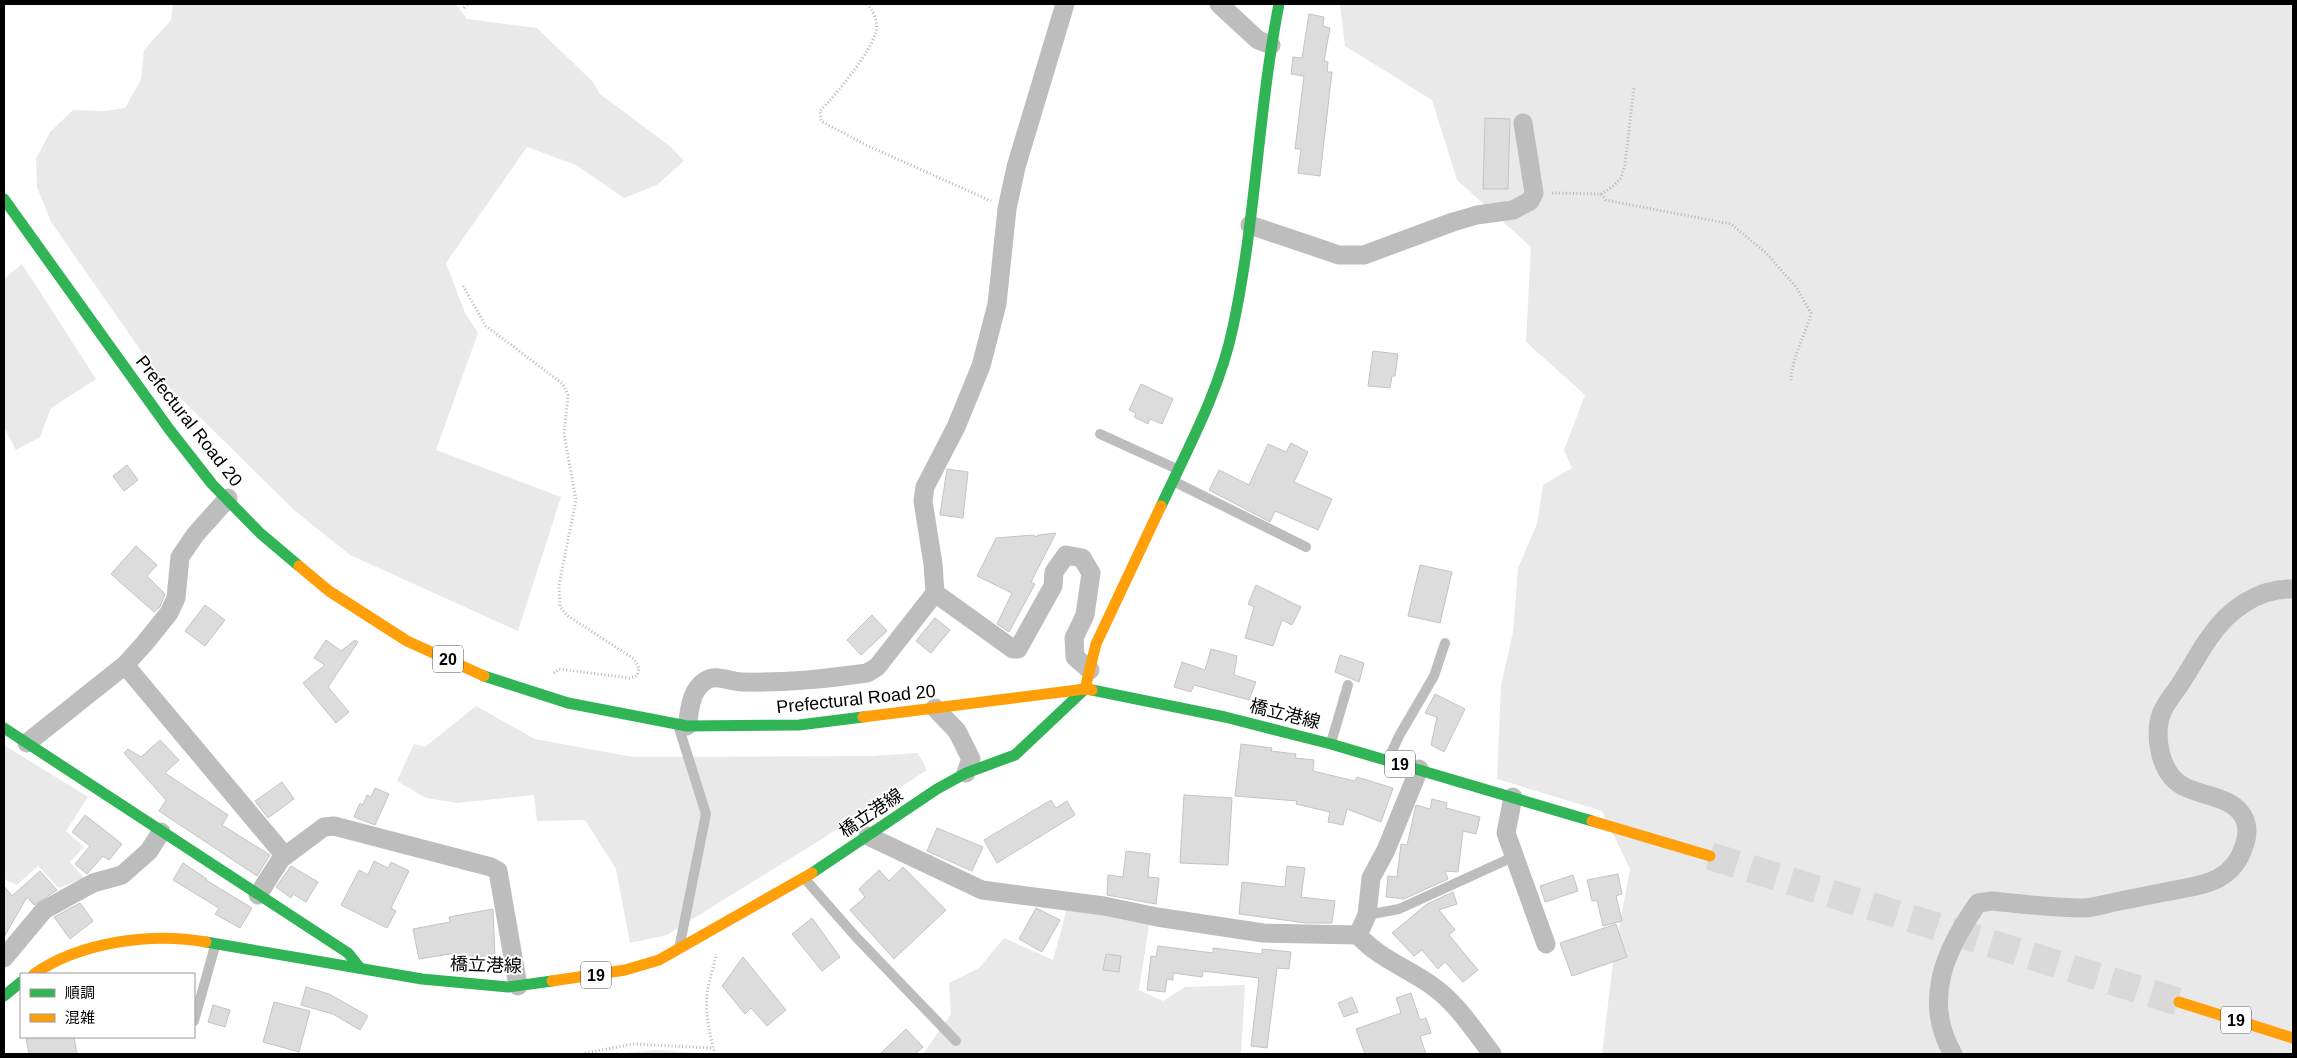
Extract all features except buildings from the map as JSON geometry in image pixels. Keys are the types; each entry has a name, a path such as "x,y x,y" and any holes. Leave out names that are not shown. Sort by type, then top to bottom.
{"main road":[{"path":"1086,689 1096,644 1208,406 1233,328 1250,226 1271,44 1279,4"},
{"name":"Prefectural Road 20","path":"4,199 169,429 212,484 228,498 260,533 329,591 368,617 407,641 495,681 607,711 682,725 799,725 1086,689"},
{"name":"橋立港線","path":"36,973 67,956 116,943 179,937 360,968 469,984 518,986 625,970 659,960 679,950 804,878 937,789 966,773 1015,755 1086,689 1217,715 1331,744 1710,856"},
{"path":"4,728 348,953 360,968"},
{"path":"4,996 20,983"},
{"name":"19","path":"2179,1002 2293,1038"}],"street":[{"path":"682,725 696,691 705,681 716,677 740,682 782,684 867,673 877,667 934,593 933,564 923,501 925,487 956,427 981,366 997,304 1007,209 1027,126 1066,4"},
{"path":"1220,4 1258,40 1271,44"},
{"path":"1250,226 1339,256 1351,257 1364,255 1477,215 1513,210 1530,201 1534,193 1523,123"},
{"path":"27,743 125,665 169,613 176,598 180,557 195,535 228,498"},
{"path":"934,593 1013,649 1018,649 1053,586 1054,572 1066,554 1082,558 1091,573 1085,616 1074,638 1075,657 1090,670"},
{"path":"1953,1054 1940,1026 1937,996 1944,969 1966,920 1978,903 1992,901 2085,908 2144,898 2201,886 2217,879 2230,869 2242,854 2247,837 2245,820 2236,808 2222,799 2182,786 2168,772 2160,755 2159,722 2162,710 2193,661 2225,617 2257,596 2283,589 2293,589"},
{"path":"125,665 285,856"},
{"path":"935,708 957,731 971,759 966,773"},
{"path":"1358,935 1367,915 1371,878 1386,850 1419,769"},
{"path":"1513,797 1506,833 1513,857 1546,944"},
{"path":"258,895 285,856 324,827 334,826 490,867 498,871 518,986"},
{"path":"4,958 44,910 93,883 122,875 149,851 161,832"},
{"path":"868,836 982,890 1104,906 1157,917 1263,933 1358,935 1367,946 1431,985 1454,1004 1492,1054"}],"lane":[{"path":"1100,434 1178,470"},
{"path":"1172,481 1306,547"},
{"path":"1388,760 1399,736 1434,676 1445,643"},
{"path":"1331,744 1348,685"},
{"path":"679,950 706,814 682,725"},
{"path":"1367,915 1399,909 1513,857"},
{"path":"804,878 863,944 956,1041"},
{"path":"195,1017 216,942"}],"path":[{"path":"867,4 876,20 877,30 868,50 820,110 821,121 905,164 1007,209"},
{"path":"1534,193 1600,194 1612,188 1621,178 1625,164 1634,86"},
{"path":"1600,194 1606,200 1731,224 1766,253 1796,287 1811,313 1804,338 1794,360 1790,380"},
{"path":"464,286 486,326 563,384 568,395 564,434 576,500 559,585 560,606 568,616 634,659 640,668 637,676 629,678 559,670 552,675 549,697"},
{"path":"715,1054 706,1006 708,984 716,958 718,928"},
{"path":"585,1053 633,1044 713,1048"}],"shaded area":[{"path":"173,4 456,4 467,19 537,28 593,82 600,94 671,147 684,161 657,185 624,198 576,165 527,147 446,263 465,313 478,333 436,450 561,497 518,631 350,555 294,510 160,378 51,222 37,187 36,159 50,132 73,110 105,111 125,108 141,79 144,50 171,20"},
{"path":"1340,4 2293,4 2293,1054 1602,1054 1614,954 1630,869 1602,811 1497,779 1501,685 1513,632 1518,568 1537,524 1543,485 1572,468 1564,450 1585,395 1526,342 1531,247 1457,180 1432,100 1345,46"},
{"path":"22,264 96,379 51,408 40,437 16,450 4,427 4,279"},
{"path":"476,706 535,739 633,757 872,756 918,753 927,770 817,842 667,935 630,943 616,869 585,820 537,821 534,795 457,803 426,798 397,781 414,744 425,747"},
{"path":"4,745 88,797 66,831 84,847 70,862 84,878 59,888 38,866 17,885 4,879"},
{"path":"1067,908 1149,925 1139,990 1163,1001 1185,987 1245,985 1241,1054 923,1054 951,1014 949,983 979,968 1004,938 1053,960"},
{"path":"659,1050 708,1054 611,1054"}],"tunnel":[{"path":"1710,856 2179,1002"}],"traffic: fast":[{"path":"1161,506 1212,396 1233,327 1247,246 1266,85 1279,4"},
{"path":"4,199 169,429 212,484 260,533 299,566"},
{"path":"484,676 568,703 687,726 799,725 863,717"},
{"path":"812,873 937,789 966,773 1015,755 1085,689"},
{"path":"1092,690 1225,717 1331,744 1592,821"},
{"path":"4,728 348,953 360,968"},
{"path":"206,942 422,979 508,987 552,981"},
{"path":"4,996 20,983"}],"traffic: slow":[{"path":"1085,689 1096,644 1161,506"},
{"path":"299,566 329,591 407,641 484,676"},
{"path":"863,717 1085,689 1092,690"},
{"path":"1592,821 1710,856"},
{"path":"552,981 625,970 659,960 812,873"},
{"path":"36,973 73,954 117,942 163,938 206,942"},
{"path":"2179,1002 2293,1038"}]}
